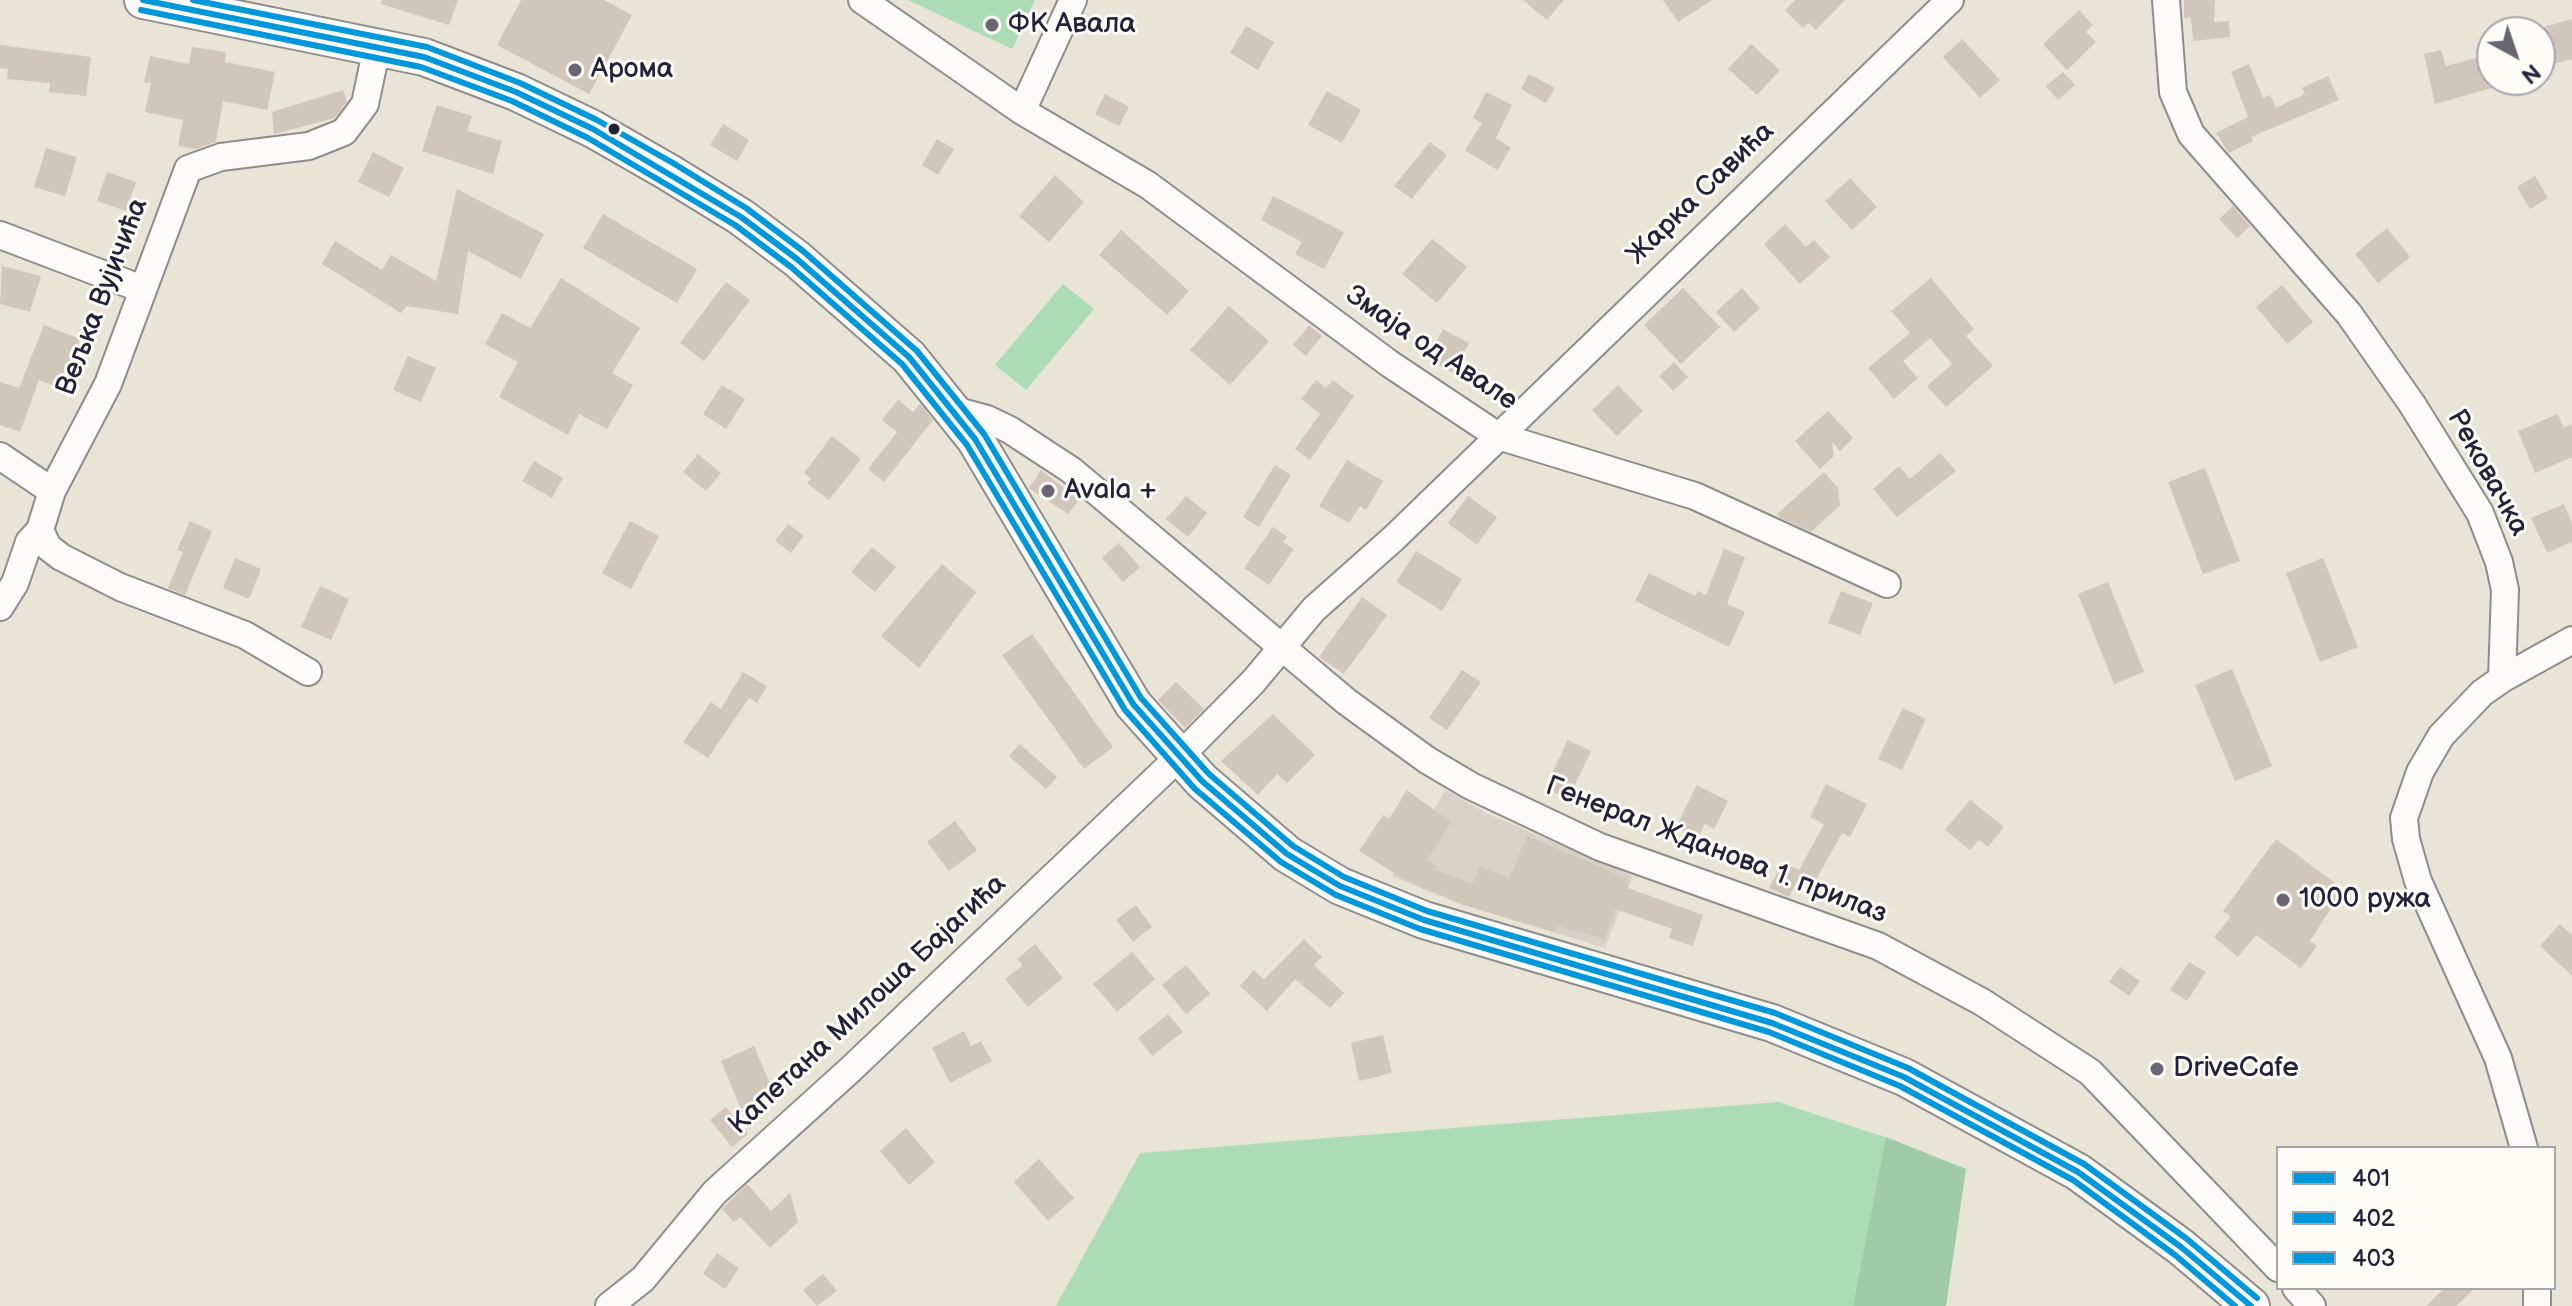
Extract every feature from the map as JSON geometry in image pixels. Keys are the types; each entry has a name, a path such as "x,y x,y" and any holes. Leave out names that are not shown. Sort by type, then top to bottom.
{"main road":[{"path":"143,0 424,57 504,87 629,148 719,203 797,259 909,357 954,410 991,463 1133,704 1179,757 1287,854 1340,886 1453,929 1772,1023 1864,1059 1948,1098 2078,1172 2181,1247 2251,1306"}],"street":[{"name":"Змаја од Авале","path":"862,0 1022,111 1148,185 1378,355 1498,436 1695,496 1887,584"},
{"path":"1022,111 1073,0"},
{"name":"Жарка Савића","path":"1282,648 1314,609 1950,0"},
{"name":"Рековачка","path":"2166,0 2173,92 2191,134 2349,314 2412,404 2480,513 2499,562 2505,590 2502,679"},
{"name":"Вељка Вујичића","path":"0,607 15,583 29,542 40,530 52,491 108,384 188,169 221,157 309,146 344,132 365,104 377,47"},
{"path":"0,235 142,289"},
{"name":"Генерал Жданова 1. прилаз","path":"954,410 987,419 1010,430 1071,470 1347,702 1427,760 1513,807 1600,847 1878,946 1946,979 2090,1072 2276,1266"},
{"path":"0,456 52,491"},
{"path":"40,530 48,547 61,557 120,587 245,635 308,672"},
{"path":"2523,1146 2498,1058 2418,881 2406,839 2404,818 2420,772 2441,736 2482,693 2572,640"},
{"name":"Капетана Милоша Бајагића","path":"609,1306 643,1279 692,1218 744,1164 851,1069 1179,757 1282,648"},
{"path":"2298,1290 2312,1306"}],"shaded area":[{"path":"1446,790 1488,814 1633,876 1605,948 1457,903 1392,876"}],"green space":[{"name":"ФК Авала","path":"908,0 1035,0 1012,49"},
{"path":"1063,284 1094,309 1026,390 995,365"},
{"path":"1778,1102 1900,1142 1853,1306 1056,1306 1140,1153"},
{"path":"1886,1137 1966,1169 1946,1306 1853,1306"}],"building":[{"path":"382,0 458,0 449,25 381,4"},
{"path":"521,0 604,0 632,15 589,94 497,45"},
{"path":"1523,0 1564,0 1547,20"},
{"path":"1663,0 1712,0 1678,22"},
{"path":"1795,0 1845,0 1816,30 1809,23 1803,28 1785,10"},
{"path":"2184,0 2215,0 2214,22 2229,21 2230,37 2193,41 2191,18 2184,18"},
{"path":"2079,10 2093,25 2086,32 2096,42 2067,70 2043,44"},
{"path":"2572,19 2572,59 2556,64 2556,24"},
{"path":"1246,26 1274,42 1258,70 1230,53"},
{"path":"1962,39 2000,80 1980,98 1943,57"},
{"path":"1751,44 1780,70 1757,95 1728,69"},
{"path":"0,45 91,57 86,96 49,92 50,83 7,79 8,69 0,68"},
{"path":"192,47 226,52 225,62 275,72 267,110 223,101 216,142 196,149 178,146 183,120 145,112 151,83 144,82 150,56 189,64"},
{"path":"2441,50 2446,66 2476,58 2476,92 2435,104 2424,54"},
{"path":"2249,64 2263,98 2270,95 2276,108 2305,94 2302,88 2328,76 2339,100 2251,137 2253,141 2229,153 2216,133 2248,117 2231,72"},
{"path":"2063,72 2075,85 2058,100 2046,86"},
{"path":"1529,74 1555,88 1546,103 1521,89"},
{"path":"343,90 347,102 335,118 274,134 272,112"},
{"path":"1327,91 1361,110 1342,143 1308,125"},
{"path":"1486,92 1512,105 1496,138 1511,148 1497,170 1465,150 1482,123 1473,118"},
{"path":"1105,94 1129,107 1119,126 1095,114"},
{"path":"437,105 472,116 467,131 502,141 493,174 422,151"},
{"path":"723,124 749,140 737,161 710,145"},
{"path":"937,139 954,149 938,175 922,165"},
{"path":"1430,142 1447,155 1412,199 1394,186"},
{"path":"46,148 77,157 65,196 34,187"},
{"path":"373,152 404,168 389,197 358,182"},
{"path":"107,172 136,182 126,211 97,201"},
{"path":"1055,175 1084,202 1049,242 1019,216"},
{"path":"2535,176 2548,198 2530,209 2517,187"},
{"path":"1850,178 1877,207 1852,230 1825,201"},
{"path":"457,189 544,234 521,279 468,251 458,314 406,306 401,313 322,264 335,241 382,270 391,255 436,281"},
{"path":"1273,196 1344,232 1324,269 1295,254 1302,242 1261,220"},
{"path":"2233,206 2250,226 2237,238 2219,219"},
{"path":"603,214 697,269 677,303 583,248"},
{"path":"1785,224 1806,247 1814,240 1830,257 1800,284 1764,244"},
{"path":"2387,228 2410,257 2378,283 2355,254"},
{"path":"1121,230 1189,291 1167,315 1099,255"},
{"path":"1432,239 1467,267 1437,303 1402,274"},
{"path":"2,266 41,276 30,312 0,304"},
{"path":"561,278 640,328 612,373 633,385 607,429 579,414 568,435 499,397 518,362 485,344 502,313 530,328"},
{"path":"1931,278 1974,329 1966,336 1993,366 1946,407 1927,386 1952,364 1930,338 1903,361 1918,378 1894,399 1868,368 1910,333 1891,311"},
{"path":"726,282 750,300 704,361 680,343"},
{"path":"2282,285 2313,322 2287,344 2256,307"},
{"path":"1683,288 1720,327 1681,364 1644,325"},
{"path":"1742,288 1760,308 1734,332 1716,312"},
{"path":"1229,306 1269,341 1230,385 1190,350"},
{"path":"44,325 80,339 60,388 39,380 20,432 0,425 0,382 19,388"},
{"path":"1309,325 1322,336 1306,356 1293,345"},
{"path":"1443,329 1469,343 1453,373 1427,359"},
{"path":"408,356 436,368 421,402 393,390"},
{"path":"1674,362 1688,377 1673,391 1659,376"},
{"path":"1316,380 1326,388 1333,380 1354,396 1310,460 1295,449 1320,414 1324,417 1301,399"},
{"path":"722,385 745,399 726,429 703,414"},
{"path":"1618,385 1643,411 1617,436 1592,410"},
{"path":"898,400 913,412 920,404 933,420 884,482 868,469 897,432 882,420"},
{"path":"1828,411 1853,438 1840,451 1832,442 1834,456 1820,469 1795,441"},
{"path":"2558,414 2563,428 2572,424 2572,457 2535,473 2518,431"},
{"path":"832,436 861,459 829,500 807,483 811,479 804,473"},
{"path":"1940,453 1956,471 1897,517 1873,489 1899,466 1910,479"},
{"path":"698,454 721,473 706,491 683,472"},
{"path":"1347,460 1383,481 1366,510 1360,506 1349,523 1319,506"},
{"path":"534,461 563,478 552,498 522,481"},
{"path":"1275,465 1291,475 1259,527 1243,517"},
{"path":"2205,468 2240,561 2203,574 2168,482"},
{"path":"1041,470 1079,500 1068,514 1029,488"},
{"path":"1824,472 1838,488 1840,505 1811,532 1777,514"},
{"path":"1186,496 1207,513 1188,537 1166,519"},
{"path":"1468,496 1497,517 1477,545 1448,523"},
{"path":"2564,504 2572,523 2572,542 2547,553 2531,518"},
{"path":"190,521 212,531 185,595 168,588 183,552 177,550"},
{"path":"630,521 659,536 631,589 602,573"},
{"path":"788,524 804,536 791,553 775,541"},
{"path":"1273,527 1287,537 1283,542 1294,549 1269,585 1244,568"},
{"path":"1119,543 1140,567 1123,582 1102,558"},
{"path":"872,547 896,567 875,592 851,572"},
{"path":"1724,549 1745,557 1727,604 1745,612 1729,647 1635,601 1649,573 1695,596 1698,591 1706,595"},
{"path":"1416,551 1462,579 1442,611 1396,582"},
{"path":"235,558 261,569 249,599 223,588"},
{"path":"2323,558 2358,647 2320,662 2286,573"},
{"path":"942,564 976,592 919,668 881,636"},
{"path":"2108,582 2144,672 2114,684 2078,594"},
{"path":"320,586 349,599 331,640 301,627"},
{"path":"1841,591 1873,603 1860,635 1828,623"},
{"path":"1362,597 1387,615 1344,674 1319,657"},
{"path":"1032,634 1113,747 1084,769 1002,655"},
{"path":"2232,669 2272,766 2235,781 2195,685"},
{"path":"1462,670 1481,682 1447,730 1429,718"},
{"path":"743,672 767,686 757,703 749,698 708,758 683,742 711,702 721,709"},
{"path":"1176,682 1204,709 1185,728 1158,700"},
{"path":"1903,708 1926,719 1902,770 1878,759"},
{"path":"1273,714 1315,755 1287,783 1277,774 1258,795 1221,761"},
{"path":"1568,740 1591,751 1568,799 1545,788"},
{"path":"1020,744 1057,777 1046,789 1009,756"},
{"path":"1826,784 1867,804 1850,837 1842,833 1811,889 1797,881 1789,897 1769,888 1783,862 1799,870 1824,824 1810,817"},
{"path":"1697,785 1728,801 1714,829 1705,824 1698,838 1676,827"},
{"path":"1407,790 1451,822 1427,860 1437,866 1435,870 1472,883 1480,866 1509,879 1527,836 1627,878 1628,888 1703,915 1693,946 1669,938 1672,929 1615,909 1605,939 1557,926 1555,932 1463,905 1402,878 1359,851 1383,815 1389,819"},
{"path":"1970,800 2004,827 1988,847 1979,840 1970,850 1945,830"},
{"path":"955,821 977,850 949,871 927,842"},
{"name":"1000 ружа","path":"2276,839 2343,889 2310,941 2317,946 2301,968 2256,935 2238,957 2214,937 2231,917 2223,911"},
{"path":"1136,905 1152,927 1133,942 1116,920"},
{"path":"2560,924 2572,935 2572,976 2540,946"},
{"path":"1304,939 1322,957 1314,965 1344,993 1330,1008 1295,979 1267,1011 1240,986 1254,970 1264,979"},
{"path":"1035,944 1063,978 1028,1007 1005,979 1023,965 1017,959"},
{"path":"1132,952 1155,979 1117,1012 1093,984"},
{"path":"2189,962 2206,972 2187,1001 2170,990"},
{"path":"1186,965 1210,994 1186,1014 1162,985"},
{"path":"2120,967 2140,981 2129,996 2109,982"},
{"path":"1168,1014 1183,1032 1152,1056 1138,1038"},
{"path":"964,1031 971,1046 981,1041 992,1061 950,1083 932,1048"},
{"path":"1383,1035 1392,1073 1359,1081 1351,1043"},
{"path":"754,1046 775,1095 741,1109 721,1061"},
{"path":"726,1107 748,1134 732,1147 710,1120"},
{"path":"906,1128 935,1162 909,1185 880,1151"},
{"path":"1039,1159 1074,1198 1048,1221 1014,1182"},
{"path":"747,1184 771,1211 790,1193 798,1222 770,1248 740,1217 734,1222 722,1209"},
{"path":"717,1253 739,1268 725,1289 703,1274"},
{"path":"823,1274 837,1291 817,1306 803,1290"},
{"path":"2443,1290 2473,1290 2456,1306 2426,1306"}],"transit line":[{"name":"401","path":"143,0 424,57 516,92 593,129 741,217 797,259 909,357 975,439 1133,704 1202,781 1287,854 1340,886 1424,920 1772,1023 1904,1077 2078,1172 2181,1247 2251,1306"},
{"name":"403","path":"193,0 427,47 520,83 597,120 673,163 746,208 803,251 917,351 984,434 1141,698 1209,774 1293,846 1344,877 1427,911 1775,1013 1908,1068 2084,1164 2187,1239 2257,1298"},
{"name":"402","path":"141,10 421,67 512,101 588,138 735,225 791,267 902,364 967,445 1125,710 1195,789 1281,862 1336,895 1420,929 1769,1032 1900,1086 2073,1180 2175,1255 2235,1306"}],"place":[{"name":"ФК Авала","path":"992,25"},
{"name":"Арома","path":"575,70"},
{"name":"Avala +","path":"1048,491"},
{"name":"1000 ружа","path":"2283,900"},
{"name":"DriveCafe","path":"2157,1069"}]}
